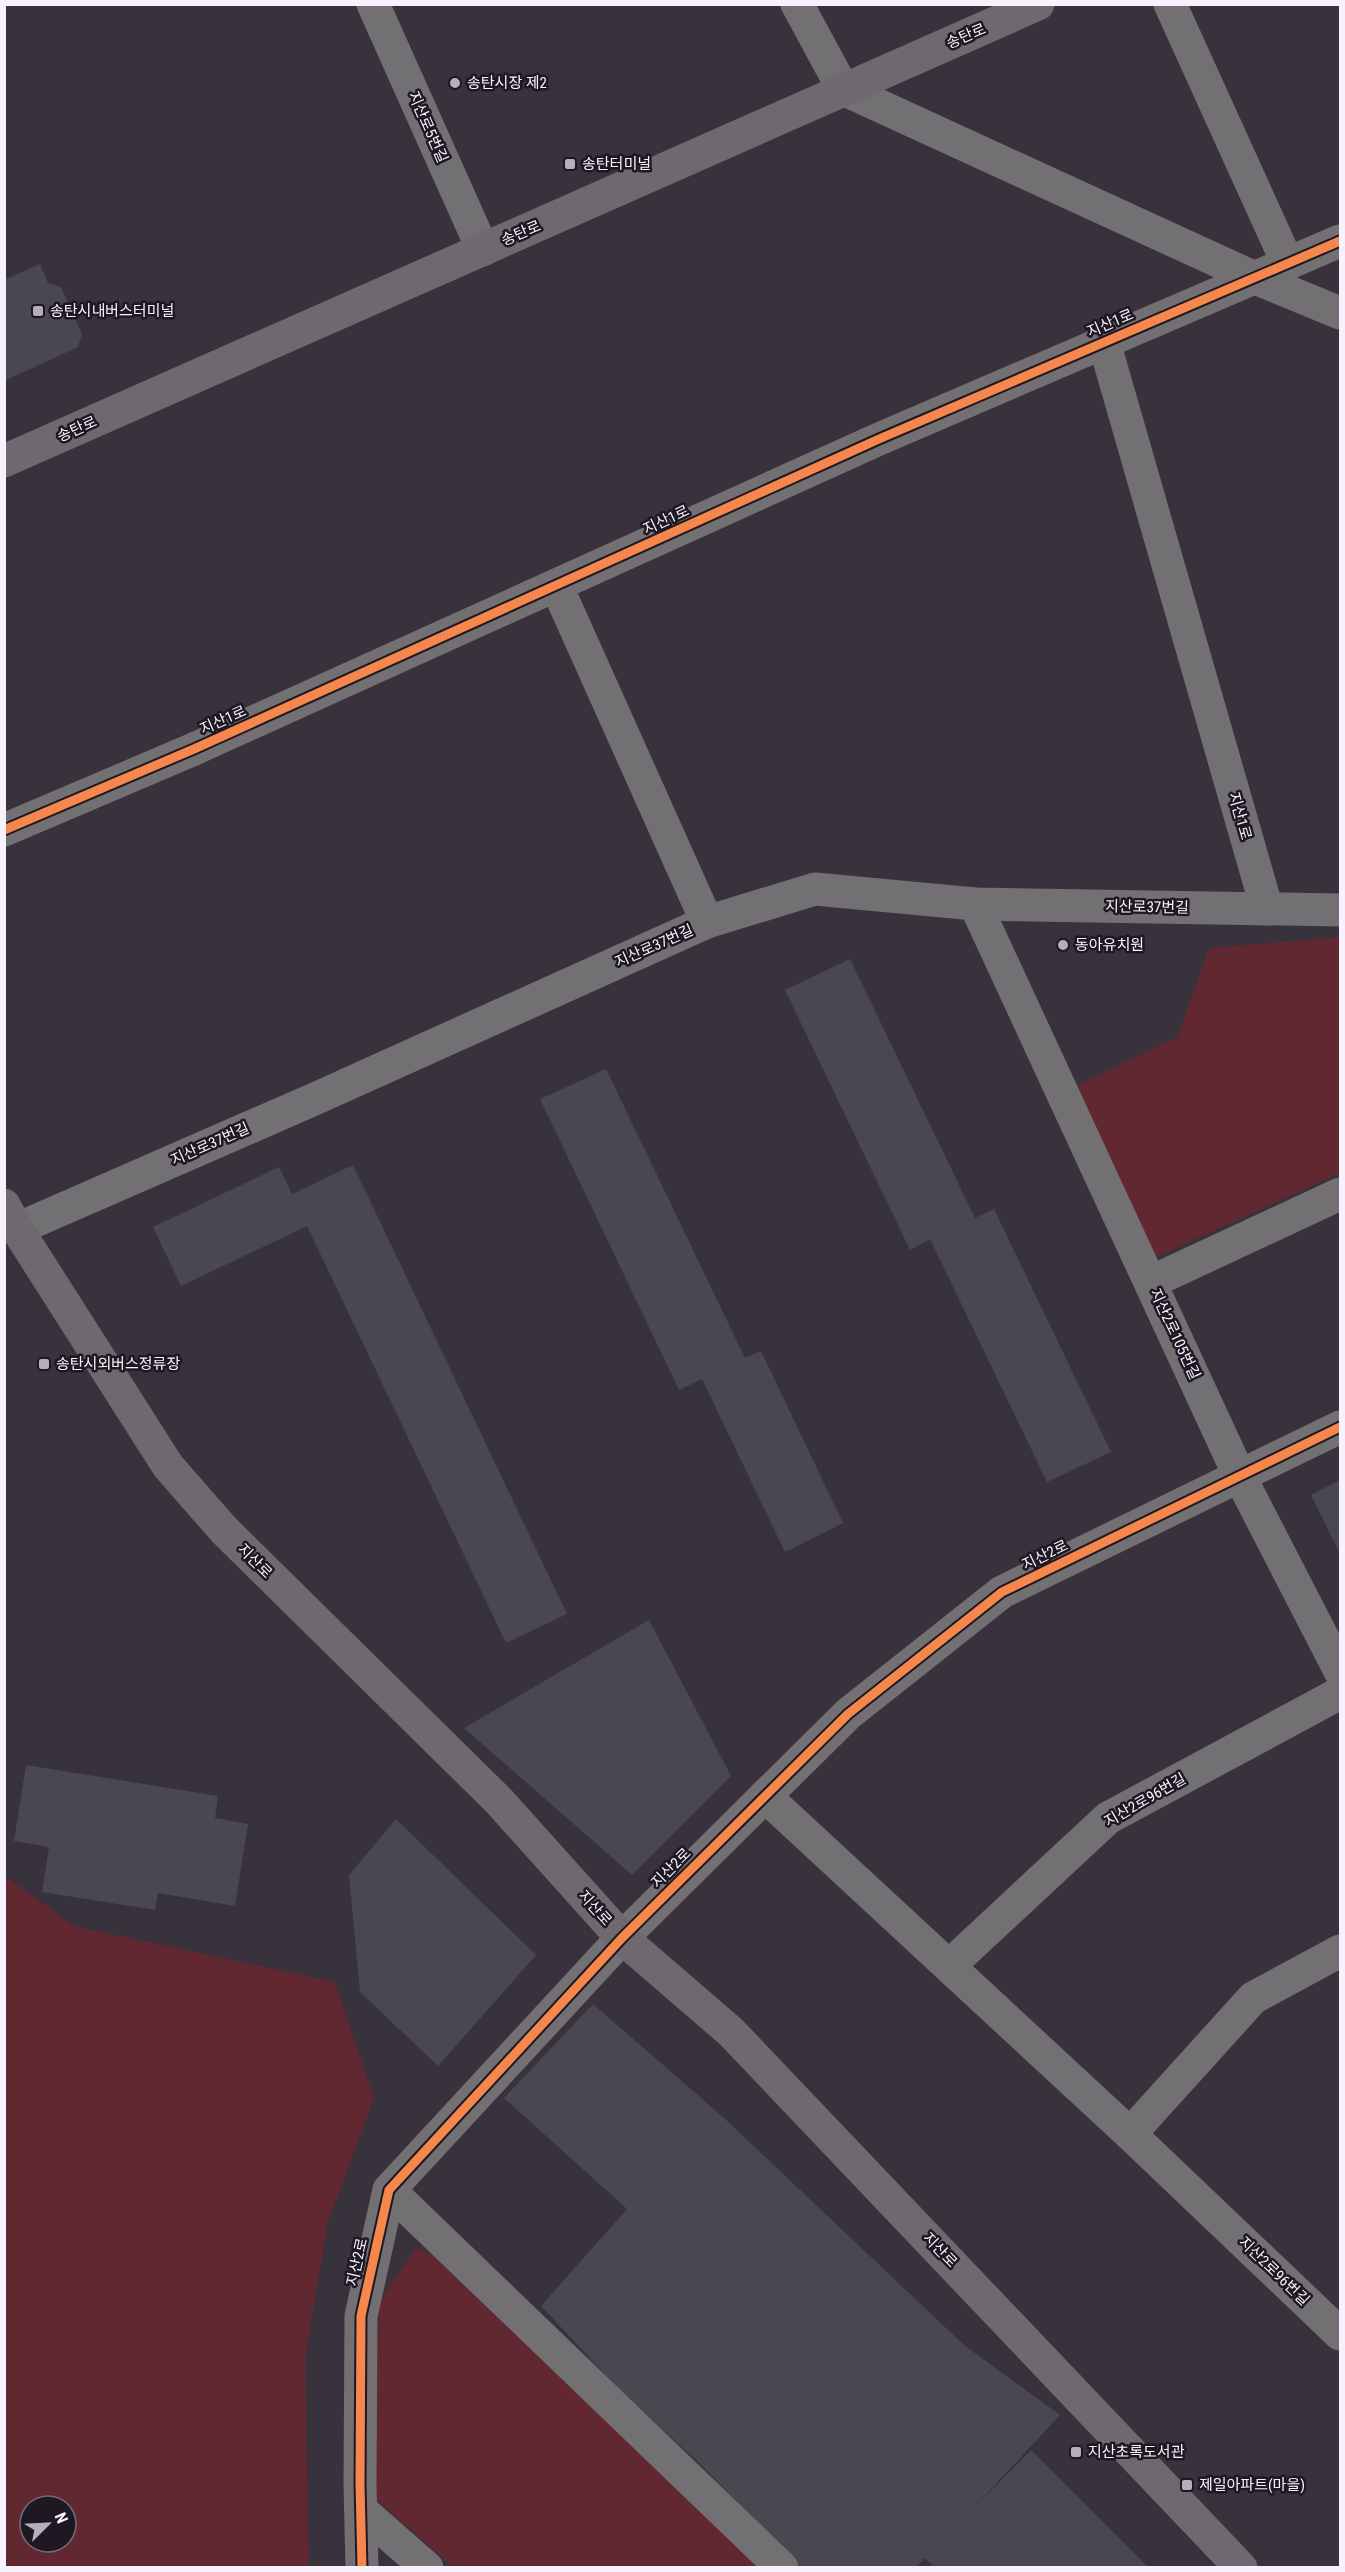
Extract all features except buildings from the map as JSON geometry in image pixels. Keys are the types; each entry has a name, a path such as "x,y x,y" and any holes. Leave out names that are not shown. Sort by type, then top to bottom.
{"main road":[{"name":"송탄로","path":"4,461 1038,4"},
{"name":"지산로","path":"10,1217 168,1466 224,1530 499,1801 622,1938 731,2032 1241,2568"}],"street":[{"name":"지산로5번길","path":"373,4 483,250"},
{"path":"797,4 843,89 1255,278 1341,313"},
{"path":"1170,4 1288,264"},
{"name":"지산1로","path":"4,830 194,749 879,440 1341,241"},
{"name":"지산1로","path":"1104,342 1267,909"},
{"path":"557,587 707,922"},
{"name":"지산로37번길","path":"10,1217 320,1097 707,922 815,889 975,904 1341,910"},
{"path":"975,904 1151,1282"},
{"name":"지산2로105번길","path":"1240,1476 1151,1282 1341,1194"},
{"name":"지산2로","path":"362,2568 361,2316 389,2190 622,1938 848,1714 1002,1592 1341,1426"},
{"path":"1240,1476 1341,1671"},
{"name":"지산2로96번길","path":"949,1966 1108,1818 1341,1693"},
{"name":"지산2로96번길","path":"765,1796 1130,2134 1341,2334"},
{"path":"1130,2134 1253,1998 1341,1951"},
{"path":"389,2190 782,2568"},
{"path":"361,2510 428,2568"}],"shaded area":[{"path":"1340,937 1340,1173 1150,1260 1068,1090 1177,1037 1209,948"},
{"path":"5,1876 74,1926 335,1982 374,2098 328,2222 305,2357 309,2567 5,2567"},
{"path":"417,2247 456,2269 761,2567 453,2567 369,2493 380,2300"}],"cycle path":[{"path":"4,830 194,749 879,439 1340,241"},
{"path":"362,2568 361,2316 389,2190 622,1938 848,1714 1002,1592 1340,1427"}],"place":[{"name":"송탄시장 제2","path":"455,83"},
{"name":"송탄터미널","path":"570,164"},
{"name":"송탄시내버스터미널","path":"38,311"},
{"name":"동아유치원","path":"1063,945"},
{"name":"송탄시외버스정류장","path":"44,1364"},
{"name":"지산초록도서관","path":"1076,2452"},
{"name":"제일아파트(마을)","path":"1187,2485"}]}
